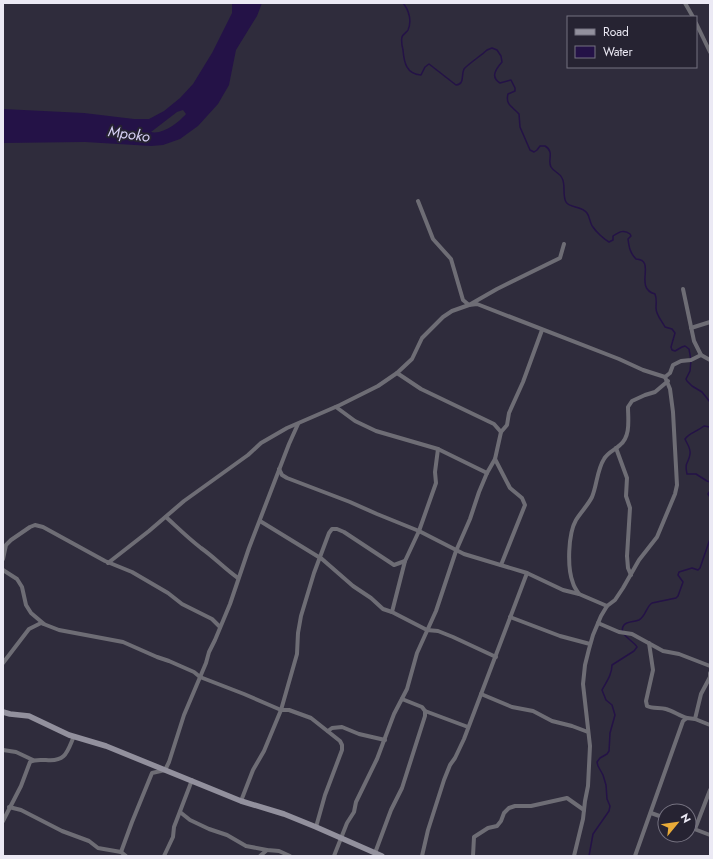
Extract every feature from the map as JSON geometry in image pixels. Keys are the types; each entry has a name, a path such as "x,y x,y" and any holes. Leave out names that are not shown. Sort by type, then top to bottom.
{"street":[{"path":"685,3 692,16"},
{"path":"697,25 710,52"},
{"path":"418,200 433,239 451,259 463,300 469,305 477,304 667,379"},
{"path":"108,562 166,517 184,501 248,455 261,443 273,435 336,407 378,386 412,359 422,338 443,317 452,311 469,305 497,289 560,258 564,244"},
{"path":"683,289 694,341 701,355 710,360"},
{"path":"691,328 710,322"},
{"path":"334,856 341,837 385,740 394,714 407,689 417,653 438,604 456,551 470,519 486,473 495,459 501,432 507,425 509,413 523,382 542,330"},
{"path":"579,594 572,582 570,570 569,555 571,538 576,521 591,499 603,460 608,453 625,440 628,425 628,407 632,402 656,392 667,379 673,364 681,361 692,360 701,355"},
{"path":"397,372 421,389 494,424 501,432"},
{"path":"574,856 583,819 590,766 583,684 590,644 607,606 614,600 639,560 657,537 677,485 673,412 667,379"},
{"path":"336,407 355,421 376,431 438,449 486,473"},
{"path":"165,770 184,715 230,604 238,578 298,423"},
{"path":"616,448 626,478 626,496 630,508 627,556 628,568 631,575"},
{"path":"392,612 405,561 419,531 436,483 435,472 438,449"},
{"path":"495,459 510,488 522,498 525,505 501,565"},
{"path":"279,469 282,475 287,478 350,502 419,531 456,551 473,558 527,573 563,590 579,594 607,606"},
{"path":"166,517 192,542 202,548 218,563 238,578"},
{"path":"260,521 320,558 383,609 427,630 438,631 496,657"},
{"path":"3,559 6,545 11,540 30,527 35,525 43,527 108,562 132,572 168,593 182,604 212,619 220,627"},
{"path":"241,801 253,770 264,751 281,710 297,654 298,633 301,616 329,532 332,529 337,529 394,565 405,561"},
{"path":"3,570 17,579 25,596 26,605 44,624"},
{"path":"422,856 428,830 444,780 468,727 527,573"},
{"path":"510,617 560,636 590,644"},
{"path":"3,663 29,629 41,623 70,632 123,642 194,672 200,677 281,710 289,710 312,718 333,737 340,741 342,745 342,750 324,795 316,827"},
{"path":"598,624 620,632 632,634 663,651 679,654 710,666"},
{"path":"649,643 652,670 646,701 647,706 651,708 667,709 676,714 710,725"},
{"path":"695,719 701,694 710,677 710,673"},
{"path":"481,694 512,707 534,711 552,720 588,732"},
{"path":"402,699 422,707 425,711 468,727"},
{"path":"375,853 402,788 425,716 425,711"},
{"path":"3,712 29,716 74,736 106,746 241,801 284,814 341,837 382,856"},
{"path":"635,856 683,721 687,718"},
{"path":"328,731 332,728 342,727 359,734 385,740"},
{"path":"3,750 16,752 32,760 59,760 64,756 74,736"},
{"path":"3,821 21,786 32,760"},
{"path":"121,852 152,773 165,770"},
{"path":"164,856 173,837 174,827 192,780"},
{"path":"697,824 710,790"},
{"path":"473,856 474,837 488,828 497,826 504,813 509,808 515,806 531,806 567,798 584,810"},
{"path":"9,807 21,810 62,831 89,841 98,848 121,852 126,856"},
{"path":"180,812 190,820 209,829 227,835 246,846 279,851 290,856"},
{"path":"651,813 657,815"},
{"path":"697,830 710,835"},
{"path":"260,856 267,850"}],"water":[{"name":"Mpoko","path":"232,3 262,3 257,16 236,50 229,85 218,104 198,126 180,139 163,145 151,146 85,142 3,143 3,109 84,113 134,119 149,119 164,111 180,98 193,84 212,53 232,13","holes":["183,110 186,114 166,130 161,132 151,132 177,112"]}],"waterway":[{"path":"403,3 407,9 410,23 408,30 402,37 402,44 405,63 412,72 421,75 425,67 429,64 456,85 461,83 463,71 466,67 487,50 492,48 497,50 501,56 502,62 496,70 495,78 500,83 511,80 515,88 515,91 508,94 507,98 510,106 519,114 520,127 530,150 534,152 540,146 545,146 548,148 550,151 551,167 561,176 563,181 566,202 585,211 592,226 603,237 609,242 613,240 613,236 619,232 624,231 630,234 631,236 628,239 630,250 636,259 645,264 646,286 649,291 655,294 656,311 658,316 665,327 672,329 675,333 671,347 672,350 675,351 685,346 689,349 691,360 690,371 686,379 692,386 702,392 710,402"},
{"path":"710,427 704,426 685,439 690,452 686,465 687,474 696,474 710,482"},
{"path":"710,491 708,494 710,497"},
{"path":"589,856 593,834 609,811 610,806 607,799 606,785 597,762 609,751 610,733 615,715 612,705 606,700 602,690 610,674 612,665 634,651 637,647 624,634 622,628 627,623 639,620 652,603 676,598 678,596 683,582 678,575 679,572 692,568 698,570 700,568 710,539"}]}
